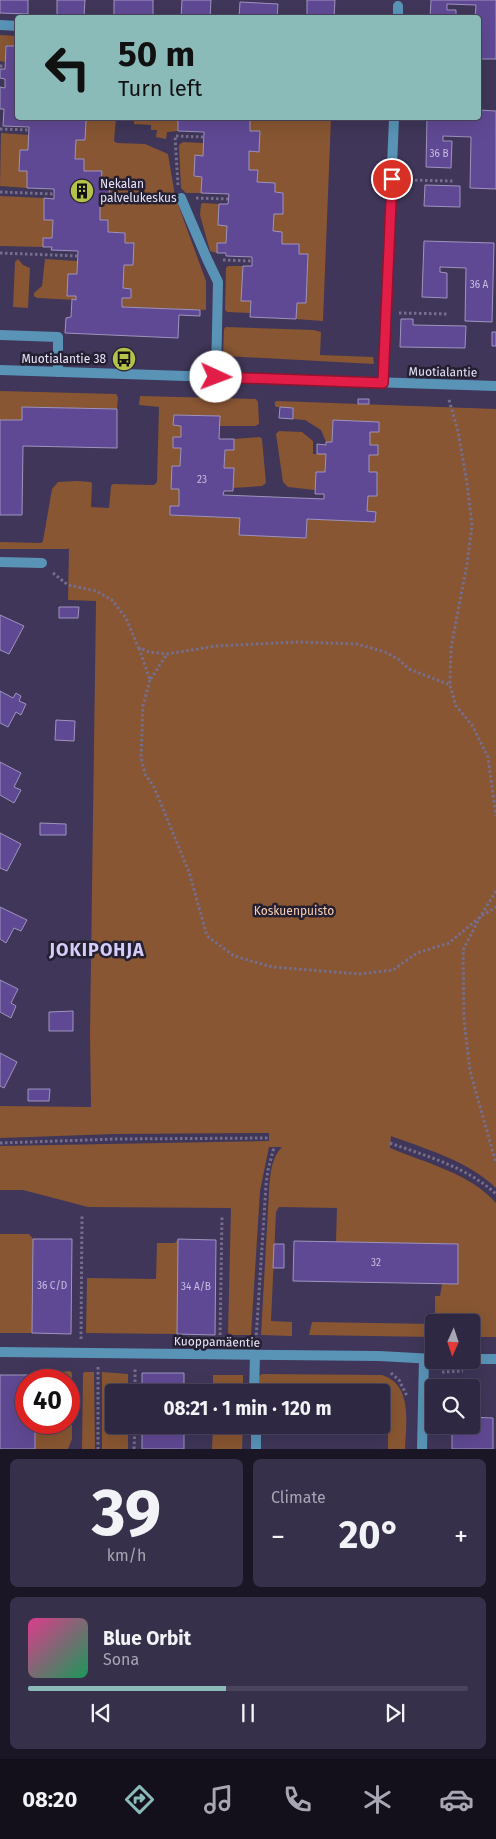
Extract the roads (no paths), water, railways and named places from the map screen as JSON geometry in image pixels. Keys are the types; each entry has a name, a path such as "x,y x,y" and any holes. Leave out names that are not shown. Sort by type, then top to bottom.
{"street":[{"path":"398,6 398,15"},
{"path":"0,25 15,26"},
{"path":"383,383 394,120"},
{"path":"181,198 218,282 216,377"},
{"path":"0,335 58,337 58,372"},
{"name":"Muotialantie","path":"0,370 496,386"},
{"path":"0,562 42,563"},
{"name":"Kuoppamäentie","path":"0,1352 379,1356 425,1359"},
{"path":"254,1384 255,1355"},
{"path":"480,1359 496,1359"},
{"path":"422,1449 428,1369"},
{"path":"256,1434 256,1449"}],"place":[{"name":"Nekalan palvelukeskus","path":"82,191"},
{"name":"Muotialantie 38","path":"124,359"}],"district":[{"name":"JOKIPOHJA","path":"97,950"}],"park label":[{"name":"Koskuenpuisto","path":"294,911"}]}
